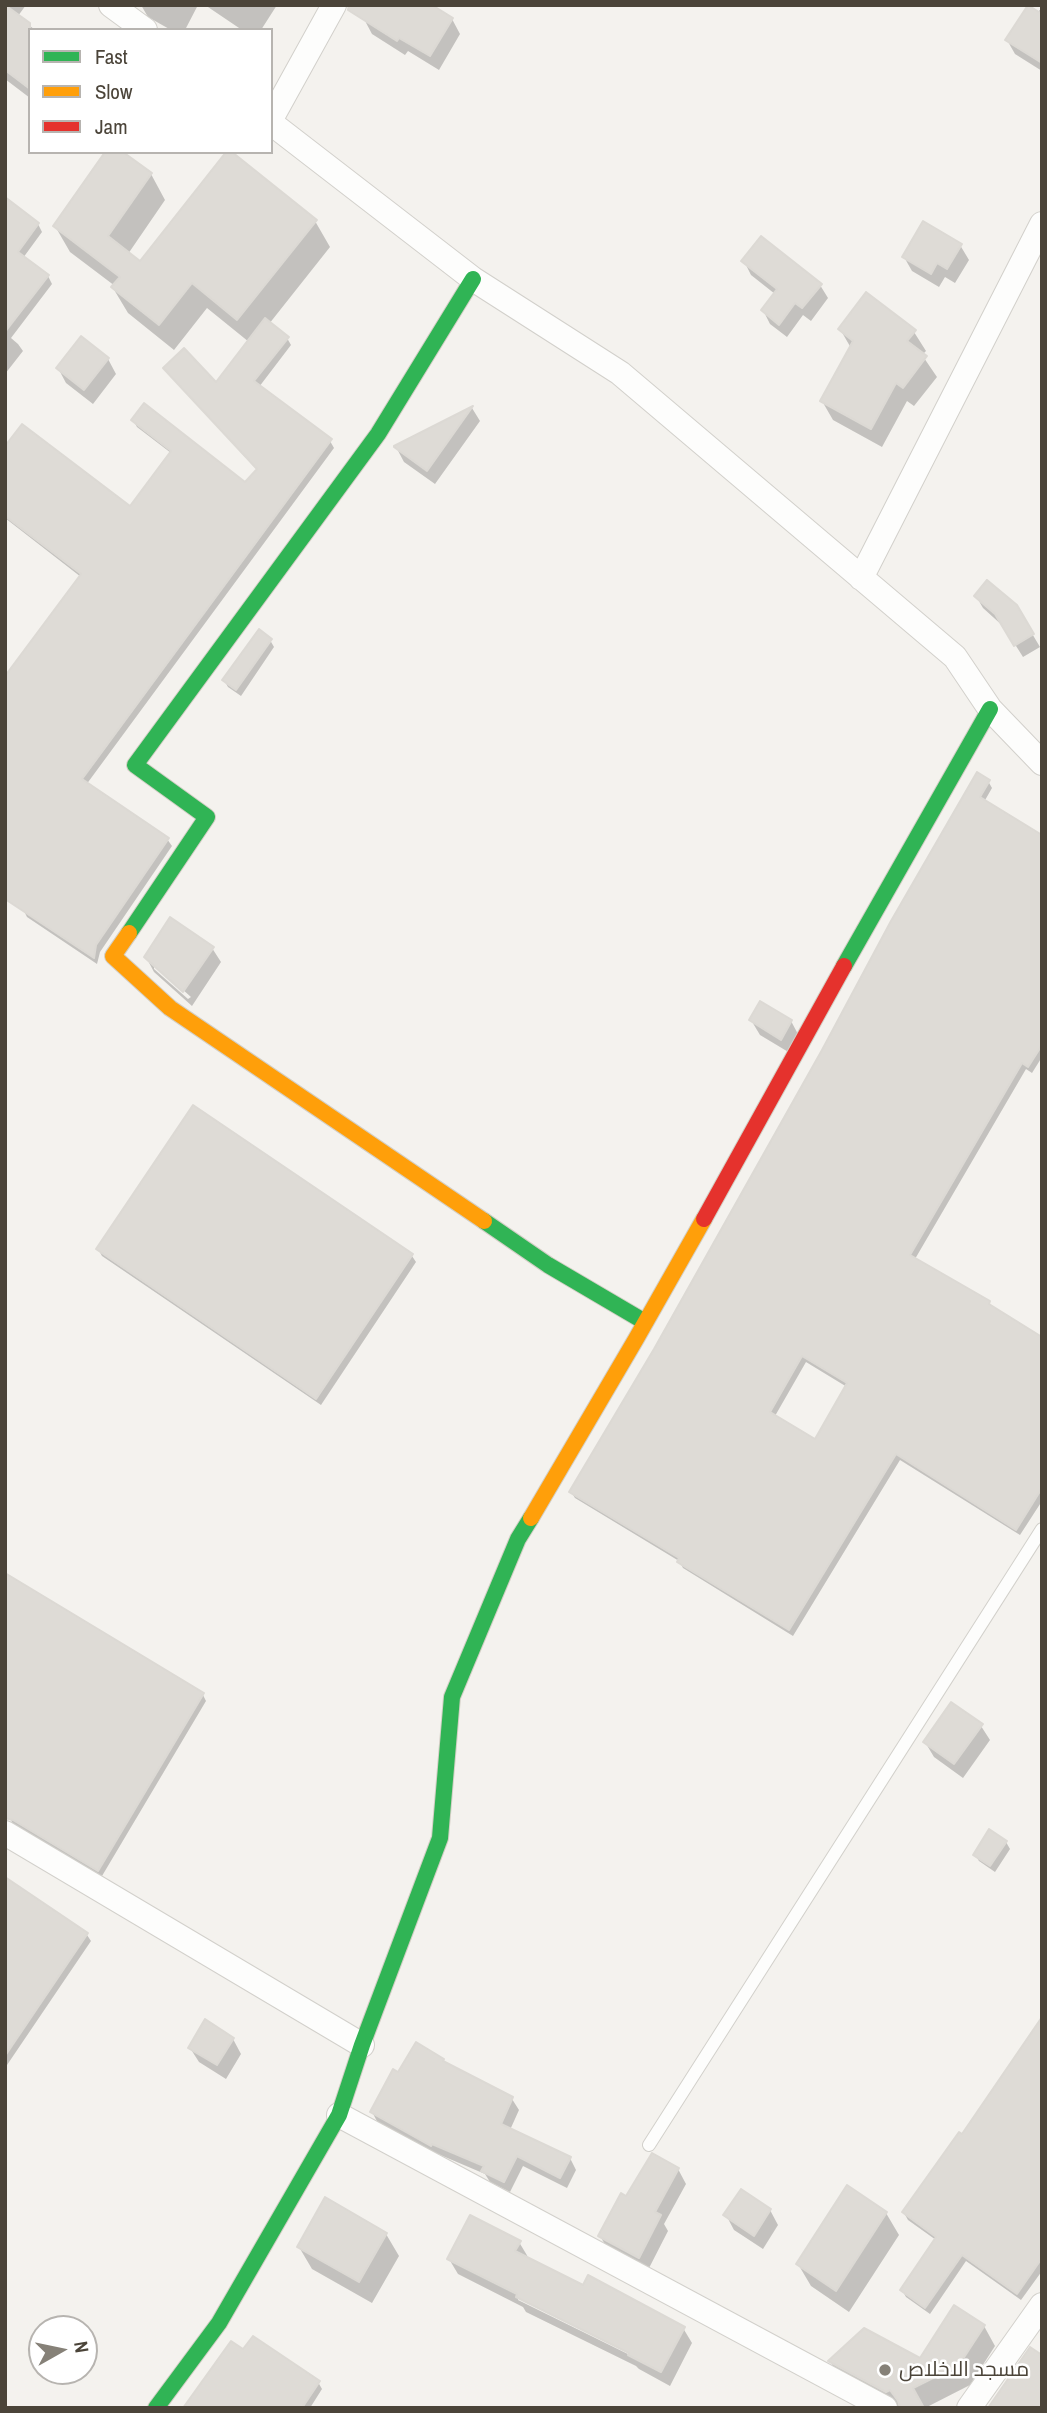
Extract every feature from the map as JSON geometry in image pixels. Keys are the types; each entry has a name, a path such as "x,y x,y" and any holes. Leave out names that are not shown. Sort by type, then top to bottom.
{"street":[{"path":"111,5 142,28"},
{"path":"273,117 334,5"},
{"path":"273,123 473,279 620,373 955,657 990,709 1042,763"},
{"path":"861,578 1042,224"},
{"path":"473,279 378,434 135,765 207,817 113,956 182,1016 548,1265 645,1322"},
{"path":"156,2408 219,2323 338,2115 440,1838 452,1697 518,1539 645,1322 804,1040 873,911 990,709"},
{"path":"5,1833 362,2045"},
{"path":"338,2115 885,2408"},
{"path":"969,2408 1042,2305"}],"lane":[{"path":"649,2145 1042,1529"}],"building":[{"path":"5,5 30,23 28,87 5,70"},
{"path":"349,5 432,5 453,18 430,56 399,38 397,41 348,10"},
{"path":"1028,5 1042,14 1042,63 1005,40"},
{"path":"104,154 126,154 152,173 108,236 140,261 224,154 234,154 317,220 237,320 192,283 159,325 111,287 120,277 53,226"},
{"path":"5,197 39,223 18,252 49,275 5,332"},
{"path":"923,221 962,244 947,269 937,263 931,274 902,257"},
{"path":"761,236 822,284 802,308 795,303 779,325 761,310 777,289 741,261"},
{"path":"866,292 916,330 907,341 927,356 903,388 896,383 871,429 820,401 853,341 838,329"},
{"path":"265,318 289,337 254,381 332,439 82,779 169,838 96,945 94,958 5,899 5,676 81,574 5,516 5,446 22,424 130,506 171,451 131,420 144,403 245,482 257,469 163,368 184,348 216,382"},
{"path":"81,336 109,358 84,390 56,368"},
{"path":"473,406 427,471 394,447 394,446"},
{"path":"987,580 1017,605 1034,634 1014,646 995,614 974,596"},
{"path":"259,629 272,639 236,690 222,680"},
{"path":"977,772 990,780 980,797 1042,835 1042,1045 1028,1067 1022,1063 910,1255 990,1301 989,1304 1042,1337 1042,1488 1016,1530 896,1454 789,1630 677,1562 679,1558 569,1492 654,1349 822,1050 891,921","holes":["802,1356 847,1383 815,1439 770,1412"]},
{"path":"170,917 214,947 183,992 144,957"},
{"path":"760,1001 792,1020 781,1040 749,1020"},
{"path":"193,1105 413,1254 316,1399 96,1249"},
{"path":"5,1573 204,1693 98,1871 13,1820 5,1818"},
{"path":"951,1702 983,1724 954,1764 923,1742"},
{"path":"989,1829 1007,1841 990,1866 973,1855"},
{"path":"5,1877 88,1933 5,2056"},
{"path":"1042,2017 1042,2258 1017,2294 962,2255 925,2308 900,2290 936,2237 902,2212 959,2132 962,2134"},
{"path":"205,2019 234,2038 217,2065 188,2048"},
{"path":"416,2042 444,2059 443,2061 513,2097 501,2124 571,2157 560,2178 517,2156 504,2182 481,2171 484,2166 432,2144 431,2146 370,2112 393,2069 398,2072"},
{"path":"652,2153 679,2168 655,2212 661,2215 639,2258 598,2236 621,2193 626,2196"},
{"path":"847,2185 887,2212 836,2291 796,2264"},
{"path":"741,2189 771,2209 754,2236 723,2215"},
{"path":"325,2197 387,2233 359,2282 297,2247"},
{"path":"470,2215 521,2241 515,2251 583,2285 588,2275 685,2327 661,2372 447,2259"},
{"name":"مسجد الاخلاص","path":"954,2305 985,2325 959,2365 913,2388 924,2408 900,2408 890,2390 886,2392 828,2361 864,2328 920,2358"},
{"path":"253,2336 320,2381 302,2408 183,2408 231,2341 243,2349"},
{"path":"1030,2347 1042,2355 1042,2408 988,2408"}],"traffic: fast":[{"path":"129,933 207,817 135,765 378,434 473,279"},
{"path":"844,966 990,709"},
{"path":"484,1221 548,1265 645,1322"},
{"path":"156,2408 219,2323 339,2115 362,2045 440,1838 452,1697 518,1539 531,1518"}],"traffic: slow":[{"path":"129,933 113,956 170,1008 484,1221"},
{"path":"531,1518 704,1219"}],"traffic: jam":[{"path":"704,1219 844,966"}],"place":[{"name":"مسجد الاخلاص","path":"885,2370"}]}
